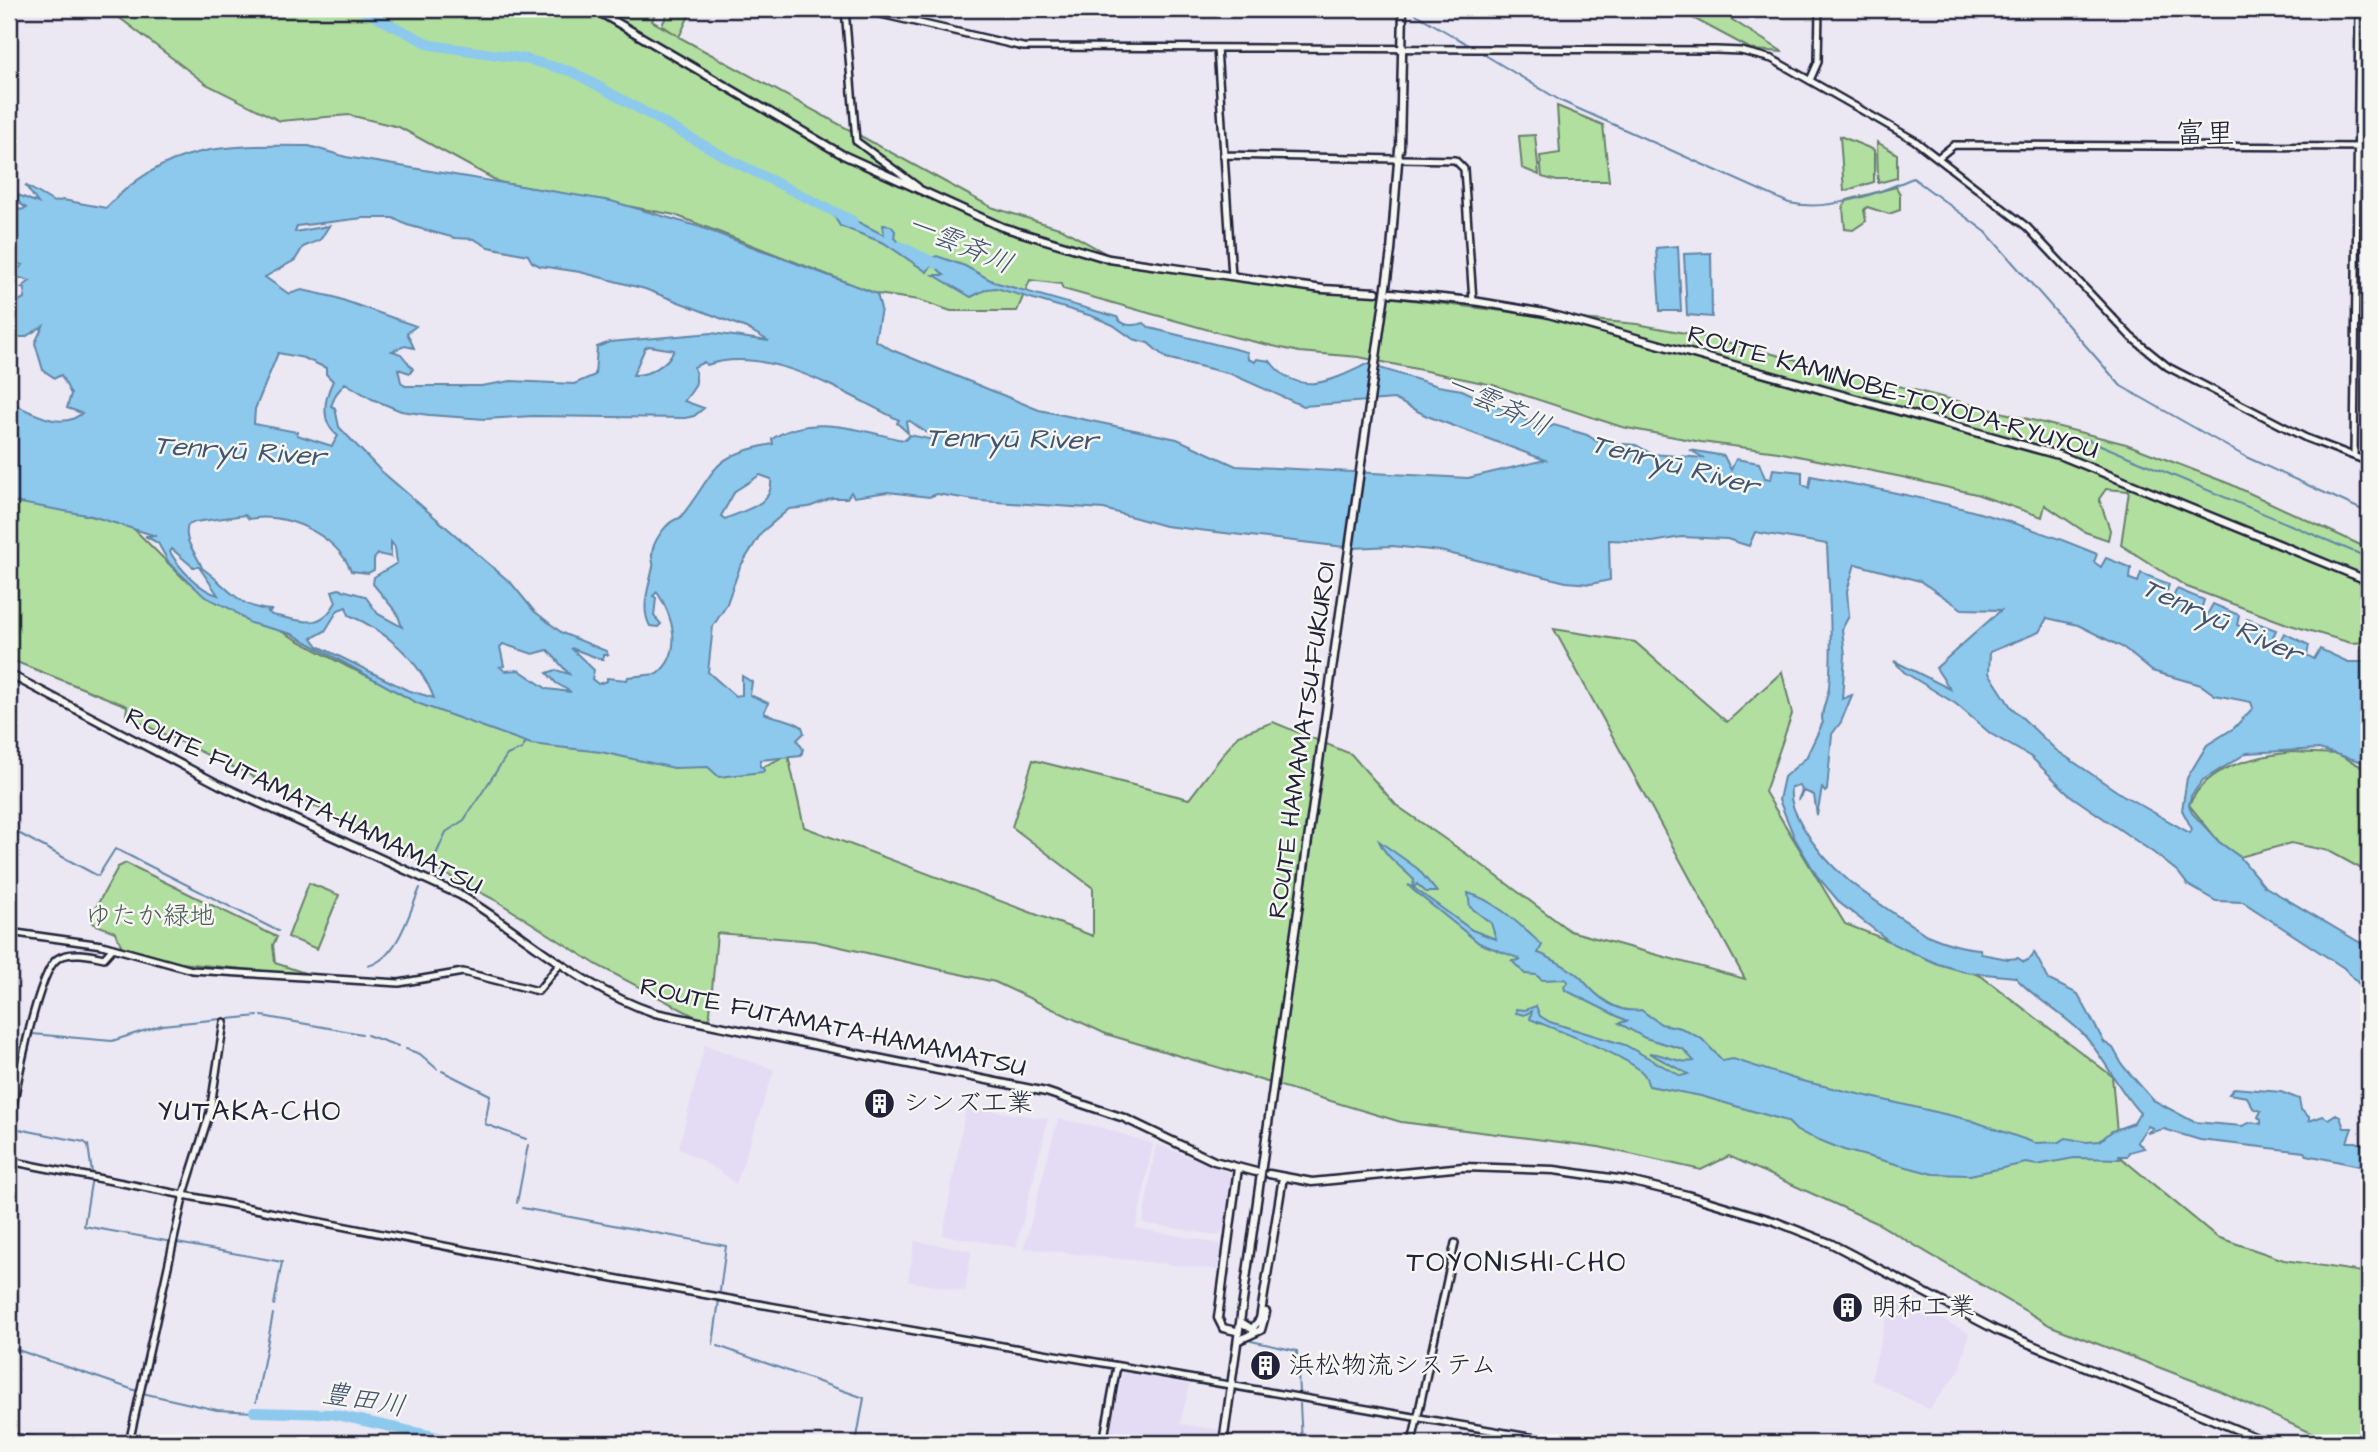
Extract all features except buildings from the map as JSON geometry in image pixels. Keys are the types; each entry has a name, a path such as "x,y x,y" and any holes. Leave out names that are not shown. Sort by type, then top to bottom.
{"main road":[{"path":"594,9 843,156 928,196 1057,246 1109,259 1323,289 1376,292"},
{"name":"ROUTE HAMAMATSU-FUKUROI","path":"1223,1443 1381,323 1399,159 1403,10"},
{"name":"ROUTE KAMINOBE-TOYODA-RYUYOU","path":"1391,293 1473,301 1545,313 2062,456 2369,581"},
{"name":"ROUTE FUTAMATA-HAMAMATSU","path":"9,674 254,801 460,895 485,910 559,965 614,998 655,1013 983,1079 1083,1103 1238,1168 1256,1172"},
{"path":"1269,1174 1312,1182 1463,1167 1554,1170 1625,1180 1687,1195 1774,1221 1830,1243 1996,1330 2269,1443"},
{"path":"1236,1331 1223,1328 1218,1318 1238,1168"},
{"path":"1238,1344 1262,1328 1283,1177"},
{"path":"1241,1319 1248,1329 1257,1326 1266,1299"},
{"name":"ROUTE HAMAMATSU-FUKUROI","path":"1238,1344 1236,1331 1241,1319"}],"street":[{"path":"845,9 856,141 928,196"},
{"path":"859,9 1023,47 1741,51 1772,58 1811,78 1939,157 2027,227 2132,337 2156,358 2190,380 2285,428 2369,462"},
{"path":"1811,78 1818,62 1818,9"},
{"path":"2354,456 2359,9"},
{"path":"1217,48 1233,276"},
{"path":"1939,157 1954,145 2369,147"},
{"path":"1223,155 1455,160 1464,169 1473,301"},
{"path":"9,932 113,948 192,970 399,984 463,972 538,991 559,965"},
{"path":"9,1129 37,1004 50,966 58,958 68,955 104,958 113,948"},
{"path":"129,1443 184,1194 210,1112 224,1022"},
{"path":"9,1161 411,1240 1231,1387 1564,1443"},
{"path":"1412,1443 1455,1243"},
{"path":"1103,1443 1117,1366"},
{"path":"9,1437 52,1443"}],"shaded area":[{"path":"705,1045 774,1070 736,1184 720,1171 679,1148"},
{"path":"966,1107 1048,1119 1016,1247 943,1235"},
{"path":"1058,1119 1099,1127 1153,1144 1136,1228 1221,1244 1219,1270 1024,1248"},
{"path":"1156,1144 1230,1173 1233,1180 1225,1231 1216,1235 1143,1223"},
{"path":"915,1241 971,1251 965,1291 908,1281"},
{"path":"1904,1300 1969,1333 1959,1371 1929,1409 1871,1380 1888,1313"},
{"path":"1123,1372 1189,1385 1180,1424 1220,1430 1218,1443 1108,1443"}],"green space":[{"path":"108,9 631,9 639,14 633,9 657,9 652,21 678,36 662,25 670,9 692,9 679,37 991,207 1062,229 1128,266 1537,315 1637,324 1706,337 2126,444 2230,484 2369,549 2369,642 2351,643 2287,624 2187,587 2121,545 2129,491 2106,489 2099,499 2110,530 2108,540 2085,532 2045,505 2042,517 1976,494 1902,477 1778,452 1701,442 1622,427 1493,385 1359,357 1299,352 1234,337 1063,289 1061,284 1030,280 1017,311 951,311 919,300 877,294 675,215 499,182 399,127 349,115 280,121 206,84"},
{"path":"1676,9 1715,9 1783,52 1753,50"},
{"path":"2359,14 2369,14 2369,78 2358,78"},
{"path":"1557,106 1603,125 1609,181 1557,181 1542,177 1540,156 1560,153"},
{"path":"1535,135 1539,175 1522,168 1519,136"},
{"path":"1840,136 1874,150 1874,182 1844,191"},
{"path":"1877,142 1897,154 1897,178 1878,183"},
{"path":"1896,187 1900,194 1900,210 1889,214 1867,207 1864,210 1866,221 1853,230 1845,229 1843,208 1847,200"},
{"path":"9,496 131,526 184,579 348,667 451,714 750,773 788,755 804,827 1093,936 1093,888 1012,827 1033,760 1189,799 1238,735 1273,722 1351,754 1396,805 1570,931 1745,979 1554,629 1635,642 1727,722 1782,672 1792,714 1765,792 1845,924 1981,976 2112,1076 2119,1156 2217,1237 2284,1260 2369,1273 2369,1443 2332,1443 2218,1390 2051,1326 1877,1223 1729,1156 1701,1170 1599,1147 1401,1122 1106,1034 995,982 814,941 717,933 709,1024 597,965 497,901 333,815 126,716 127,706 9,659"},
{"path":"2291,752 2338,754 2364,768 2369,788 2369,873 2329,851 2291,843 2240,857 2219,842 2189,805 2197,791 2219,772 2246,761"},
{"name":"ゆたか緑地","path":"126,863 277,937 273,945 275,963 314,976 171,962 122,947 115,932 94,924 90,918 118,867"},
{"path":"309,883 339,895 317,949 288,937"}],"water":[{"name":"Tenryū River","path":"251,146 309,146 346,157 611,201 700,227 877,294 881,309 875,340 892,350 1039,410 1177,439 1236,466 1468,478 1545,460 1427,416 1394,399 1303,406 1231,374 1166,358 1148,343 1133,339 1113,325 1092,316 996,288 987,289 971,297 934,275 944,275 936,267 931,266 927,272 884,243 840,226 834,216 846,216 884,235 883,225 891,226 895,231 894,238 924,261 937,256 965,266 994,282 1117,317 1125,324 1144,323 1150,328 1247,352 1248,359 1255,362 1257,359 1270,361 1292,380 1317,383 1342,376 1367,364 1438,386 1462,390 1546,429 1554,425 1587,435 1598,442 1636,445 1652,454 1704,458 1690,450 1724,456 1731,470 1736,459 1759,463 1765,478 1771,479 1773,469 1802,472 1802,484 1809,488 1811,476 1922,498 1991,516 2097,554 2094,562 2101,567 2106,558 2131,568 2130,579 2138,582 2141,573 2169,584 2166,595 2173,597 2177,589 2204,600 2201,610 2207,615 2213,604 2239,615 2237,625 2244,628 2247,619 2276,630 2272,639 2279,643 2284,633 2309,645 2307,655 2314,659 2320,649 2348,662 2369,662 2369,764 2319,749 2247,753 2203,780 2191,796 2189,805 2192,813 2219,842 2240,857 2264,886 2369,948 2369,995 2344,968 2243,902 2216,901 2188,885 2178,872 2154,853 2071,796 2031,757 1991,734 1956,704 1904,672 1894,661 1950,689 1936,668 2001,610 1962,609 1920,581 1855,564 1847,591 1849,616 1842,629 1845,655 1842,699 1852,695 1841,722 1832,734 1827,790 1825,792 1822,788 1817,815 1814,795 1804,791 1798,800 1802,790 1800,786 1791,787 1791,798 1800,822 1827,860 1857,888 1925,934 1952,944 1980,949 1981,954 2018,958 2024,962 2032,957 2034,952 2049,980 2078,994 2104,1042 2113,1048 2123,1066 2153,1100 2194,1122 2242,1126 2252,1122 2261,1124 2258,1117 2261,1111 2253,1108 2247,1097 2229,1094 2234,1088 2281,1092 2299,1099 2301,1110 2309,1117 2309,1121 2323,1116 2328,1119 2336,1114 2340,1117 2344,1128 2352,1128 2347,1142 2369,1147 2369,1168 2307,1155 2304,1152 2200,1140 2164,1129 2147,1133 2153,1128 2148,1126 2137,1142 2144,1148 2129,1152 2127,1156 2119,1156 2120,1159 2074,1158 2037,1165 2026,1163 1970,1175 1933,1174 1844,1150 1797,1131 1787,1121 1701,1096 1649,1086 1639,1069 1626,1061 1530,1019 1532,1011 1524,1015 1516,1013 1516,1009 1525,1010 1536,1006 1540,1016 1550,1022 1625,1045 1681,1076 1688,1074 1649,1053 1694,1061 1683,1049 1645,1038 1619,1023 1627,1021 1565,990 1564,986 1568,982 1565,979 1542,980 1536,975 1525,974 1512,961 1520,960 1518,958 1479,943 1408,885 1413,887 1414,880 1390,857 1379,841 1418,869 1437,892 1426,892 1417,884 1414,888 1472,930 1496,939 1491,923 1470,907 1468,893 1507,914 1542,945 1538,953 1573,971 1608,1002 1632,1011 1641,1010 1661,1024 1681,1028 1702,1039 1723,1061 1733,1059 1798,1080 1970,1120 2035,1143 2059,1142 2066,1138 2086,1142 2100,1141 2112,1131 2134,1123 2140,1113 2124,1094 2098,1052 2074,1025 2015,977 1965,972 1938,964 1893,944 1841,904 1817,876 1795,839 1779,800 1784,777 1806,758 1823,722 1831,652 1827,544 1755,532 1749,546 1727,539 1681,537 1653,542 1609,540 1610,580 1591,584 1566,582 1440,551 1392,546 1353,548 1165,526 1104,509 981,501 937,494 929,497 888,492 854,497 851,492 847,498 832,498 809,507 789,509 762,532 740,567 726,606 713,626 708,672 735,696 742,695 742,676 752,682 750,695 768,703 764,713 802,727 804,733 797,740 803,749 801,756 760,760 760,766 765,770 762,772 719,777 708,767 674,768 601,752 531,744 417,703 292,634 250,623 231,609 205,597 169,563 158,543 145,536 156,536 92,516 9,501 9,402 55,420 65,421 82,413 67,408 71,394 61,375 55,378 43,370 35,343 43,326 25,337 17,337 9,329 11,310 24,298 25,289 21,288 30,281 10,275 23,265 9,262 9,246 17,244 9,239 9,205 21,210 26,208 17,201 18,195 38,203 25,185 54,202 63,200 106,208 152,171 199,152","holes":["363,218 393,218 407,225 455,238 474,239 488,247 528,255 532,262 540,266 580,272 645,289 746,328 769,341 712,333 610,342 597,347 595,375 574,384 511,381 481,386 405,386 401,382 398,369 410,373 413,369 401,354 392,351 405,346 414,348 407,333 416,326 334,297 302,290 289,294 265,277 295,260 303,247 320,240 329,226 295,232 297,226","649,346 674,350 657,368 633,375 645,348","278,353 304,358 326,368 326,374 333,381 327,395 326,417 338,436 332,446 297,435 297,432 254,424 255,409","731,360 756,361 781,366 831,386 899,420 897,423 908,433 906,422 910,421 938,441 910,435 905,440 850,428 818,425 787,431 772,439 773,444 736,454 725,460 709,477 680,518 665,528 652,551 653,566 646,597 647,619 650,626 658,627 661,624 654,616 656,598 653,596 657,592 671,623 671,656 657,674 628,677 627,680 607,678 607,681 598,684 592,679 594,670 571,648 603,660 603,655 608,655 606,651 562,633 534,611 512,584 380,470 339,427 335,408 331,406 345,383 372,399 401,411 429,415 485,419 533,416 685,418 694,416 704,408 684,401 693,389 696,378 694,367 704,362 707,365","760,475 771,479 771,488 763,501 725,519 721,516 735,491","245,515 249,519 263,517 293,522 322,536 334,546 351,571 368,573 374,570 374,559 378,554 391,557 391,542 395,547 397,563 374,577 373,584 397,613 402,627 378,614 365,596 339,589 332,591 336,602 330,611 316,621 300,621 272,615 268,612 272,610 250,605 202,568 187,537 188,525","172,549 193,567 199,567 218,595 197,584 170,552","346,607 349,615 376,629 400,648 420,671 434,698 407,690 318,646 312,638 325,631 338,610","2047,618 2078,625 2124,648 2152,671 2201,685 2215,695 2251,702 2253,708 2234,728 2207,745 2187,778 2182,810 2192,829 2190,833 2121,794 2056,750 2011,707 1989,673 1990,652 2039,632","503,644 533,654 548,650 569,674 556,670 547,673 556,683 571,692 547,689 519,670 505,671 500,667 504,666 500,647"]},
{"path":"1678,246 1681,311 1660,311 1656,248"},
{"path":"1711,253 1712,317 1687,315 1684,254"}],"waterway":[{"name":"一雲斉川","path":"360,9 431,45 526,59 573,72 727,158 853,221"},
{"path":"1407,9 1472,47"},
{"path":"1480,52 1561,101 1789,203 1820,205 1852,200 1913,178 1986,232 2121,386 2246,457 2369,513"},
{"name":"一雲斉川","path":"900,246 937,264"},
{"path":"2084,438 2369,558"},
{"path":"430,868 446,832 464,820 507,755 522,749 526,742"},
{"path":"9,828 98,876 115,849 278,931"},
{"path":"368,966 387,954 395,944 420,888"},
{"path":"228,1019 258,1016"},
{"path":"262,1016 362,1034"},
{"path":"32,1034 112,1041 162,1025 221,1019"},
{"path":"367,1035 398,1046"},
{"path":"406,1049 420,1054 437,1069"},
{"path":"442,1071 490,1095 485,1124 526,1139"},
{"path":"17,1103 13,1128 84,1142 88,1145 92,1173"},
{"path":"517,1203 528,1145"},
{"path":"91,1183 84,1226 282,1262 274,1305"},
{"path":"522,1208 726,1246 720,1291"},
{"path":"713,1344 719,1300"},
{"path":"256,1402 273,1314"},
{"path":"1251,1341 1297,1351 1299,1393"},
{"path":"718,1346 864,1398 856,1443"},
{"path":"9,1347 137,1391"},
{"path":"142,1393 217,1410 254,1412 254,1409"},
{"path":"1300,1404 1302,1443"},
{"name":"豊田川","path":"254,1412 332,1414 465,1443"}],"place":[{"name":"シンズ工業","path":"880,1103"},
{"name":"明和工業","path":"1848,1307"},
{"name":"浜松物流システム","path":"1266,1365"}],"district":[{"name":"富里","path":"2205,134"},
{"name":"YUTAKA-CHO","path":"250,1111"},
{"name":"TOYONISHI-CHO","path":"1517,1262"}]}
